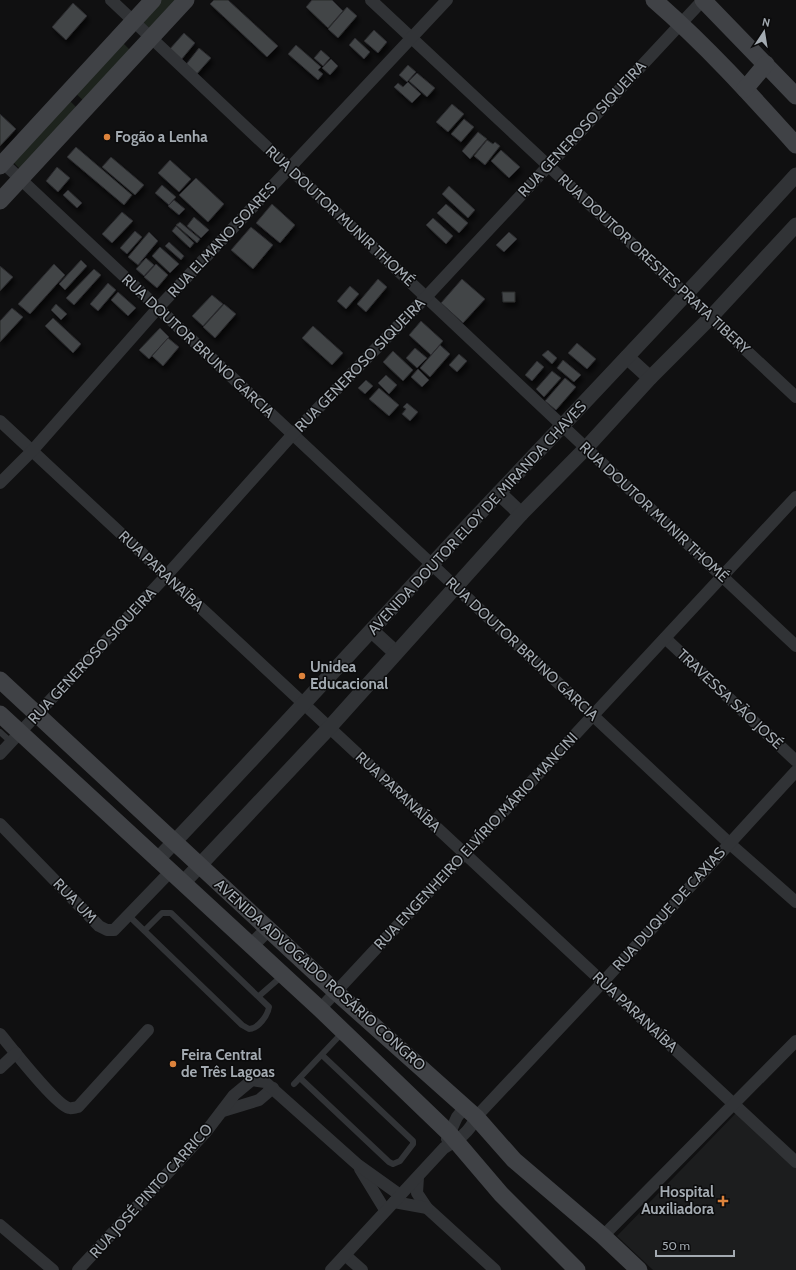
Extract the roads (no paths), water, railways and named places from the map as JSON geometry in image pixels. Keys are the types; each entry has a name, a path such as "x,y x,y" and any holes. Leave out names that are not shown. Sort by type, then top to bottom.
{"main road":[{"path":"1,163 153,0"},
{"path":"0,201 186,0"},
{"path":"654,0 681,23 745,89 796,145"},
{"path":"703,0 796,96"},
{"path":"745,89 766,64"},
{"path":"68,92 87,107"},
{"name":"AVENIDA ADVOGADO ROSÁRIO CONGRO","path":"0,680 336,992 470,1112 514,1160 603,1236 639,1270"},
{"name":"AVENIDA ADVOGADO ROSÁRIO CONGRO","path":"0,714 16,737 48,759 93,798 157,860 252,945 320,1009 577,1270"},
{"path":"93,798 110,782"}],"street":[{"name":"RUA DOUTOR MUNIR THOMÉ","path":"111,0 796,646"},
{"name":"RUA DOUTOR ORESTES PRATA TIBERY","path":"372,0 796,397"},
{"name":"RUA ELMANO SOARES","path":"0,483 32,450 158,308 447,0"},
{"name":"RUA GENEROSO SIQUEIRA","path":"0,754 166,576 293,434 426,297 703,0"},
{"name":"RUA DOUTOR BRUNO GARCIA","path":"1,163 20,179 456,586 729,843 796,902"},
{"name":"AVENIDA DOUTOR ELOY DE MIRANDA CHAVES","path":"157,860 372,631 432,564 687,295 796,176"},
{"name":"AVENIDA DOUTOR ELOY DE MIRANDA CHAVES","path":"183,883 330,728 521,514 586,448 650,378 710,317 796,225"},
{"path":"627,357 650,378"},
{"name":"RUA PARANAÍBA","path":"0,421 796,1162"},
{"path":"499,493 521,514"},
{"name":"RUA ENGENHEIRO ELVÍRIO MÁRIO MANCINI","path":"320,1009 796,497"},
{"path":"372,631 396,653"},
{"name":"TRAVESSA SÃO JOSÉ","path":"665,638 796,761"},
{"name":"RUA DUQUE DE CAXIAS","path":"470,1112 603,982 796,771"},
{"name":"RUA UM","path":"0,824 99,926 107,930 114,930 170,872"},
{"path":"252,945 268,929"},
{"path":"0,1034 48,1090 70,1108 78,1107 148,1030"},
{"path":"603,1236 796,1041"},
{"path":"0,1068 16,1053"},
{"name":"RUA JOSÉ PINTO CARRICO","path":"78,1270 204,1134 234,1095 252,1080 265,1082 273,1088"},
{"path":"223,1111 259,1100 273,1088 358,1165 393,1203 427,1208"},
{"path":"331,1270 450,1141 471,1128 470,1112 457,1117 450,1141"},
{"path":"358,1165 393,1203"},
{"path":"418,1176 417,1193 427,1208 495,1270"},
{"path":"0,1225 53,1270"},
{"path":"345,1255 362,1270"}],"lane":[{"path":"0,732 16,737"},
{"path":"128,915 202,987 249,1029 256,1027 269,1010 269,1007 259,996 171,913 162,913 145,930"},
{"path":"259,996 283,975"},
{"path":"294,1084 343,1032"},
{"path":"300,1078 389,1162 393,1164 400,1161 413,1144 413,1141 322,1054"}],"place":[{"name":"Fogão a Lenha","path":"107,137"},
{"name":"Unidea Educacional","path":"302,676"},
{"name":"Feira Central de Três Lagoas","path":"173,1064"},
{"name":"Hospital Auxiliadora","path":"723,1201"}]}
